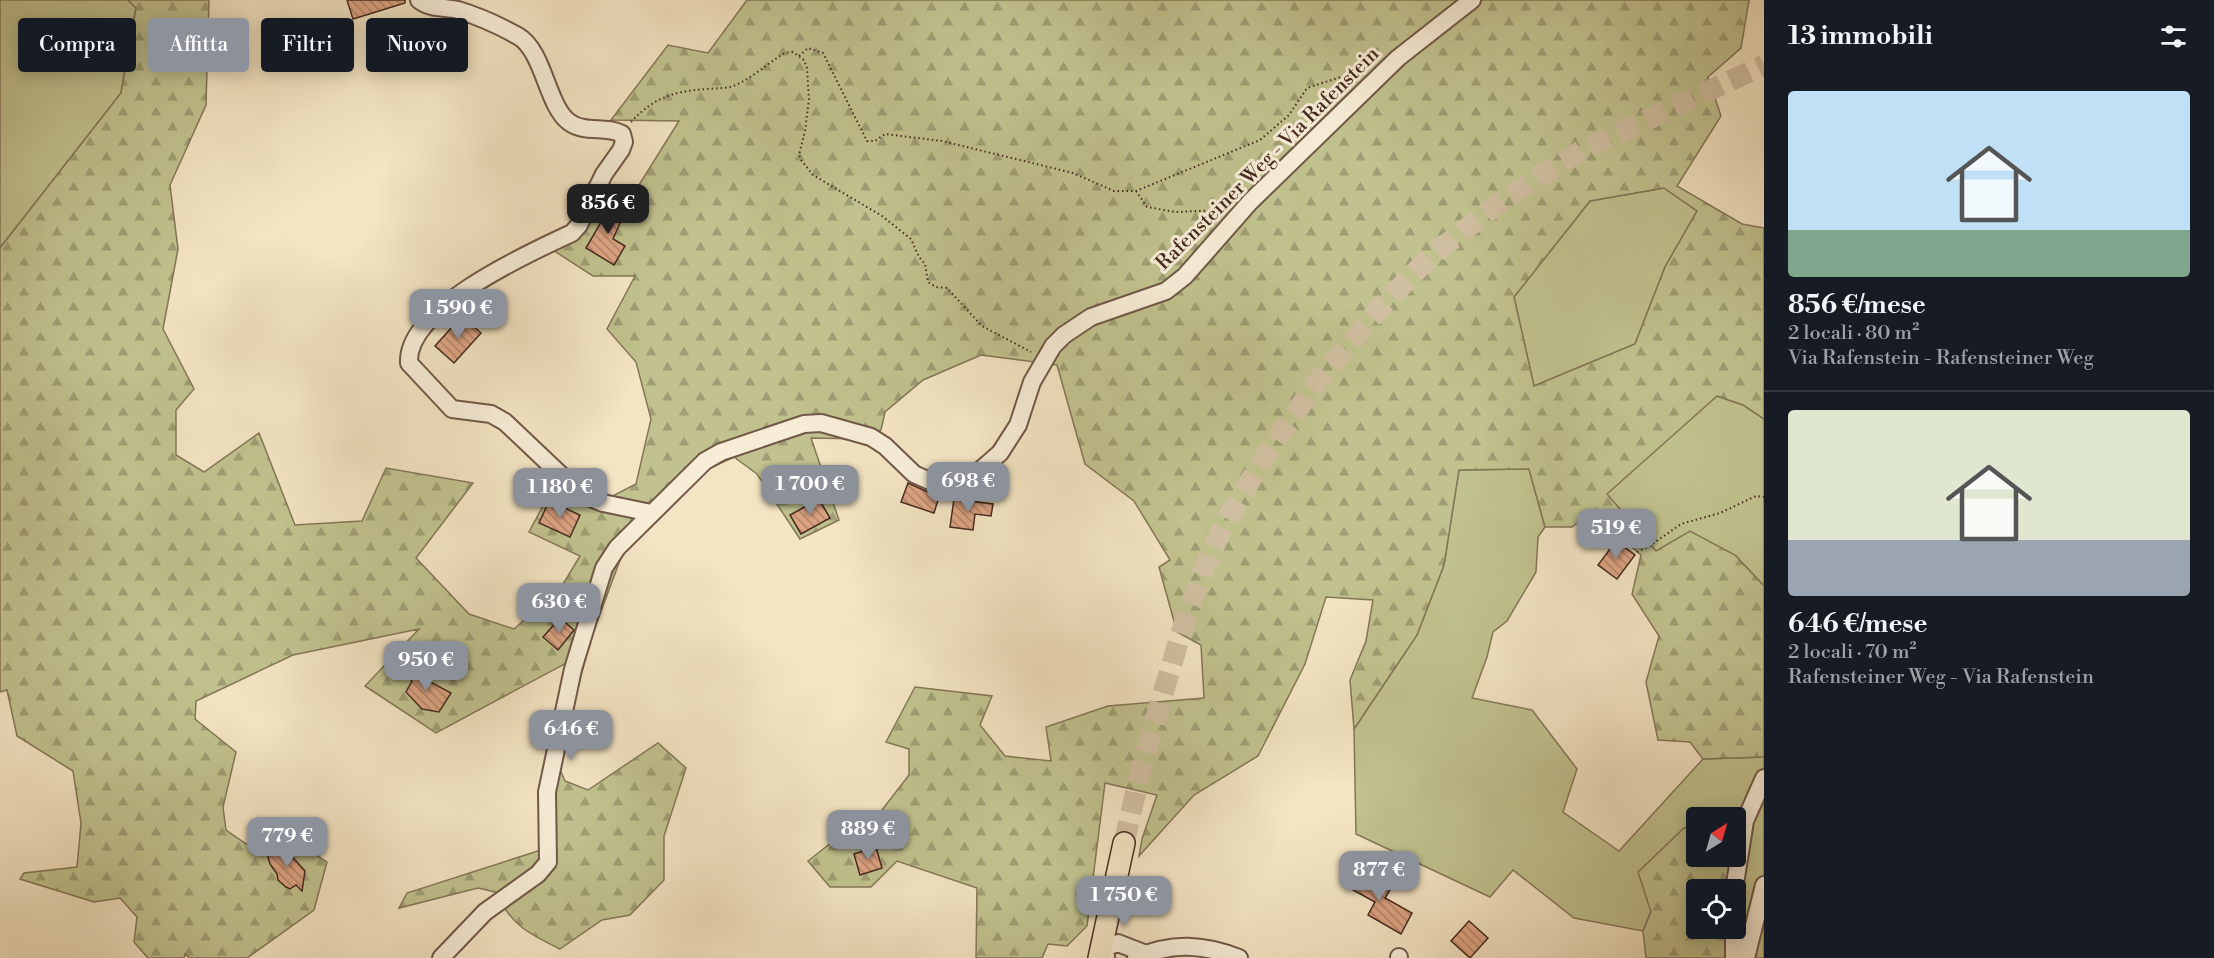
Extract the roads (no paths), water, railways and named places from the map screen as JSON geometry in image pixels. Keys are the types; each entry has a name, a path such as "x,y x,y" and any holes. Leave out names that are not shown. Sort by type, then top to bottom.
{"main road":[{"path":"1107,952 1108,919 1124,843"}],"street":[{"path":"419,0 424,5 458,10 520,37 528,46 560,112 568,122 579,128 614,130 622,134 624,142 604,174 579,225 572,233 505,265 464,291 418,332 408,363 452,409 491,414 505,422 581,494 603,503 651,513"},
{"name":"Rafensteiner Weg - Via Rafenstein","path":"441,958 486,912 538,874 548,862 547,792 579,647 608,560 651,513 705,460 721,452 804,424 821,423 871,437 885,446 914,474 934,483 953,485 968,482 1000,453 1010,439 1018,425 1032,382 1044,360 1064,334 1091,317 1166,291 1185,276 1237,217 1398,58 1472,0"},
{"path":"1736,879 1745,821 1764,778"},
{"path":"1746,958 1764,885"},
{"path":"1734,939 1734,958"},
{"path":"1107,952 1141,956 1181,945 1227,953 1239,958"}],"tunnel":[{"path":"1124,843 1143,761 1184,623 1202,573 1225,522 1266,455 1318,381 1380,308 1430,257 1500,202 1584,149 1764,65"}]}
